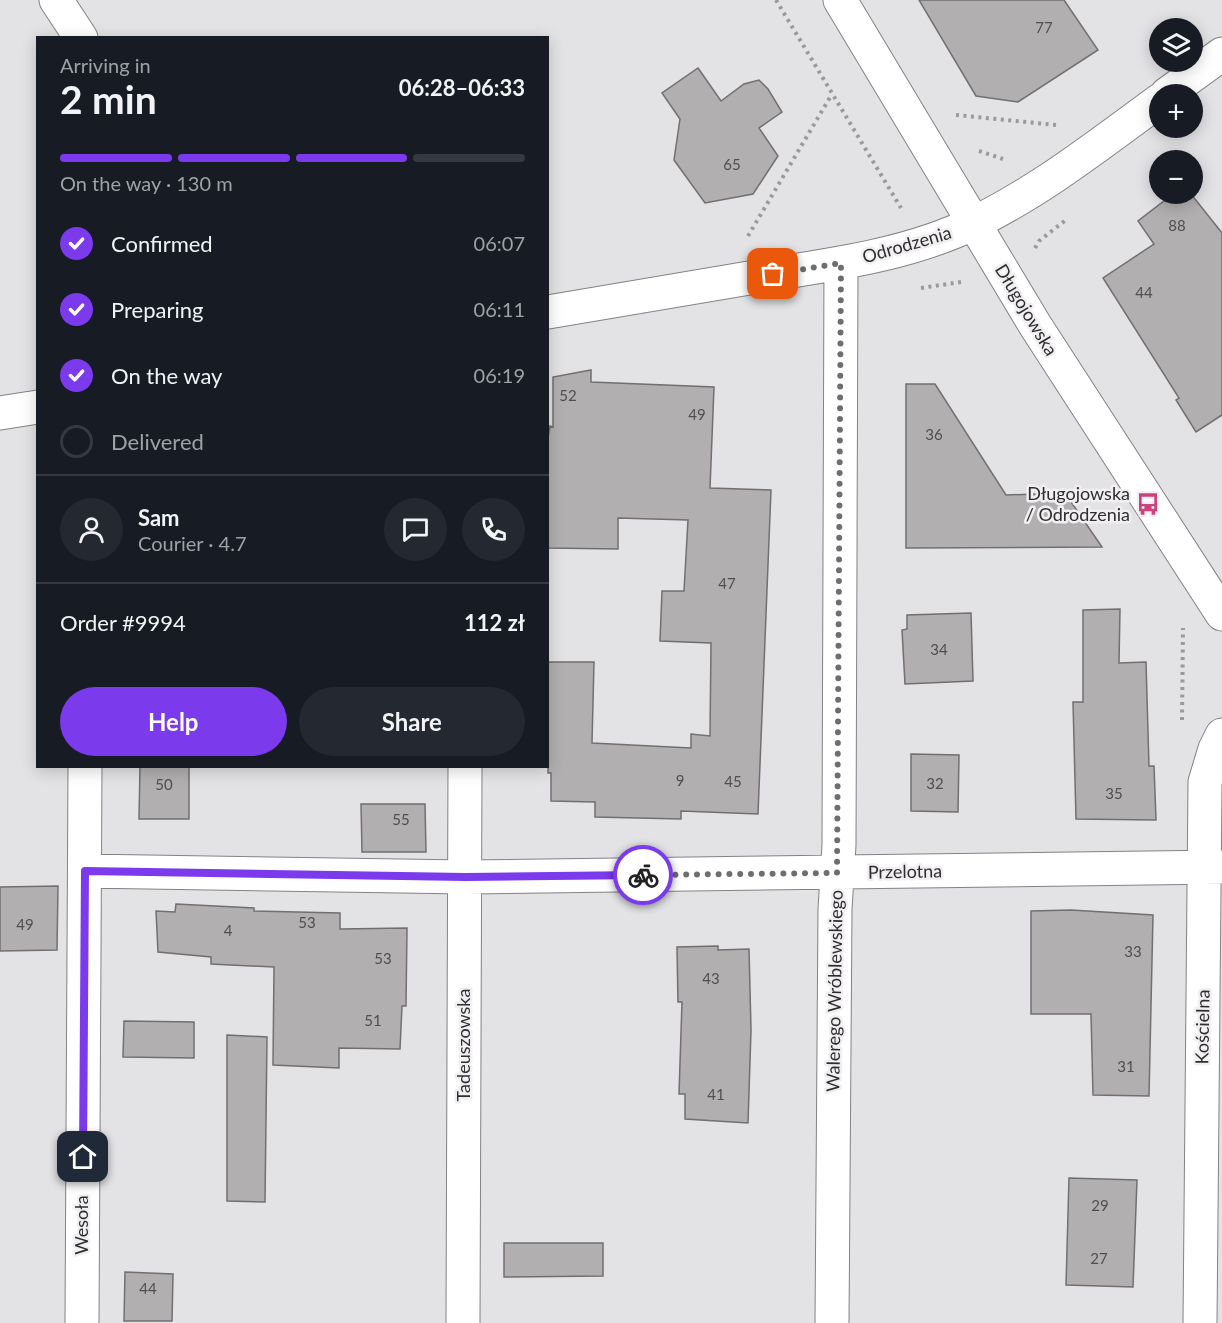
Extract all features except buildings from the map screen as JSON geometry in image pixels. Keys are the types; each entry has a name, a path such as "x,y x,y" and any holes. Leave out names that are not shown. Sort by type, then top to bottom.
{"street":[{"path":"56,0 80,36"},
{"name":"Długojowska","path":"840,0 1035,325 1222,614"},
{"path":"1181,84 1222,54"},
{"name":"Odrodzenia","path":"549,312 841,263 922,244 974,223 1078,160 1149,108"},
{"name":"Walerego Wróblewskiego","path":"832,1323 841,263"},
{"path":"0,413 36,406"},
{"name":"Kościelna","path":"1200,1323 1214,866 1205,782 1215,749 1222,735"},
{"name":"Wesoła","path":"82,1323 85,768"},
{"name":"Tadeuszowska","path":"463,1323 465,768"},
{"name":"Przelotna","path":"85,871 466,877 1214,866"}],"path":[{"path":"776,0 947,284"},
{"path":"747,237 832,94"},
{"path":"948,114 1048,126 1062,124"},
{"path":"916,289 965,281"},
{"path":"1182,622 1182,728"}],"way so far":[{"path":"643,875 837,873 841,263 773,274"}],"place":[{"name":"Długojowska / Odrodzenia","path":"1148,504"}],"route":[{"path":"83,1157 85,871 466,877 643,875"}]}
